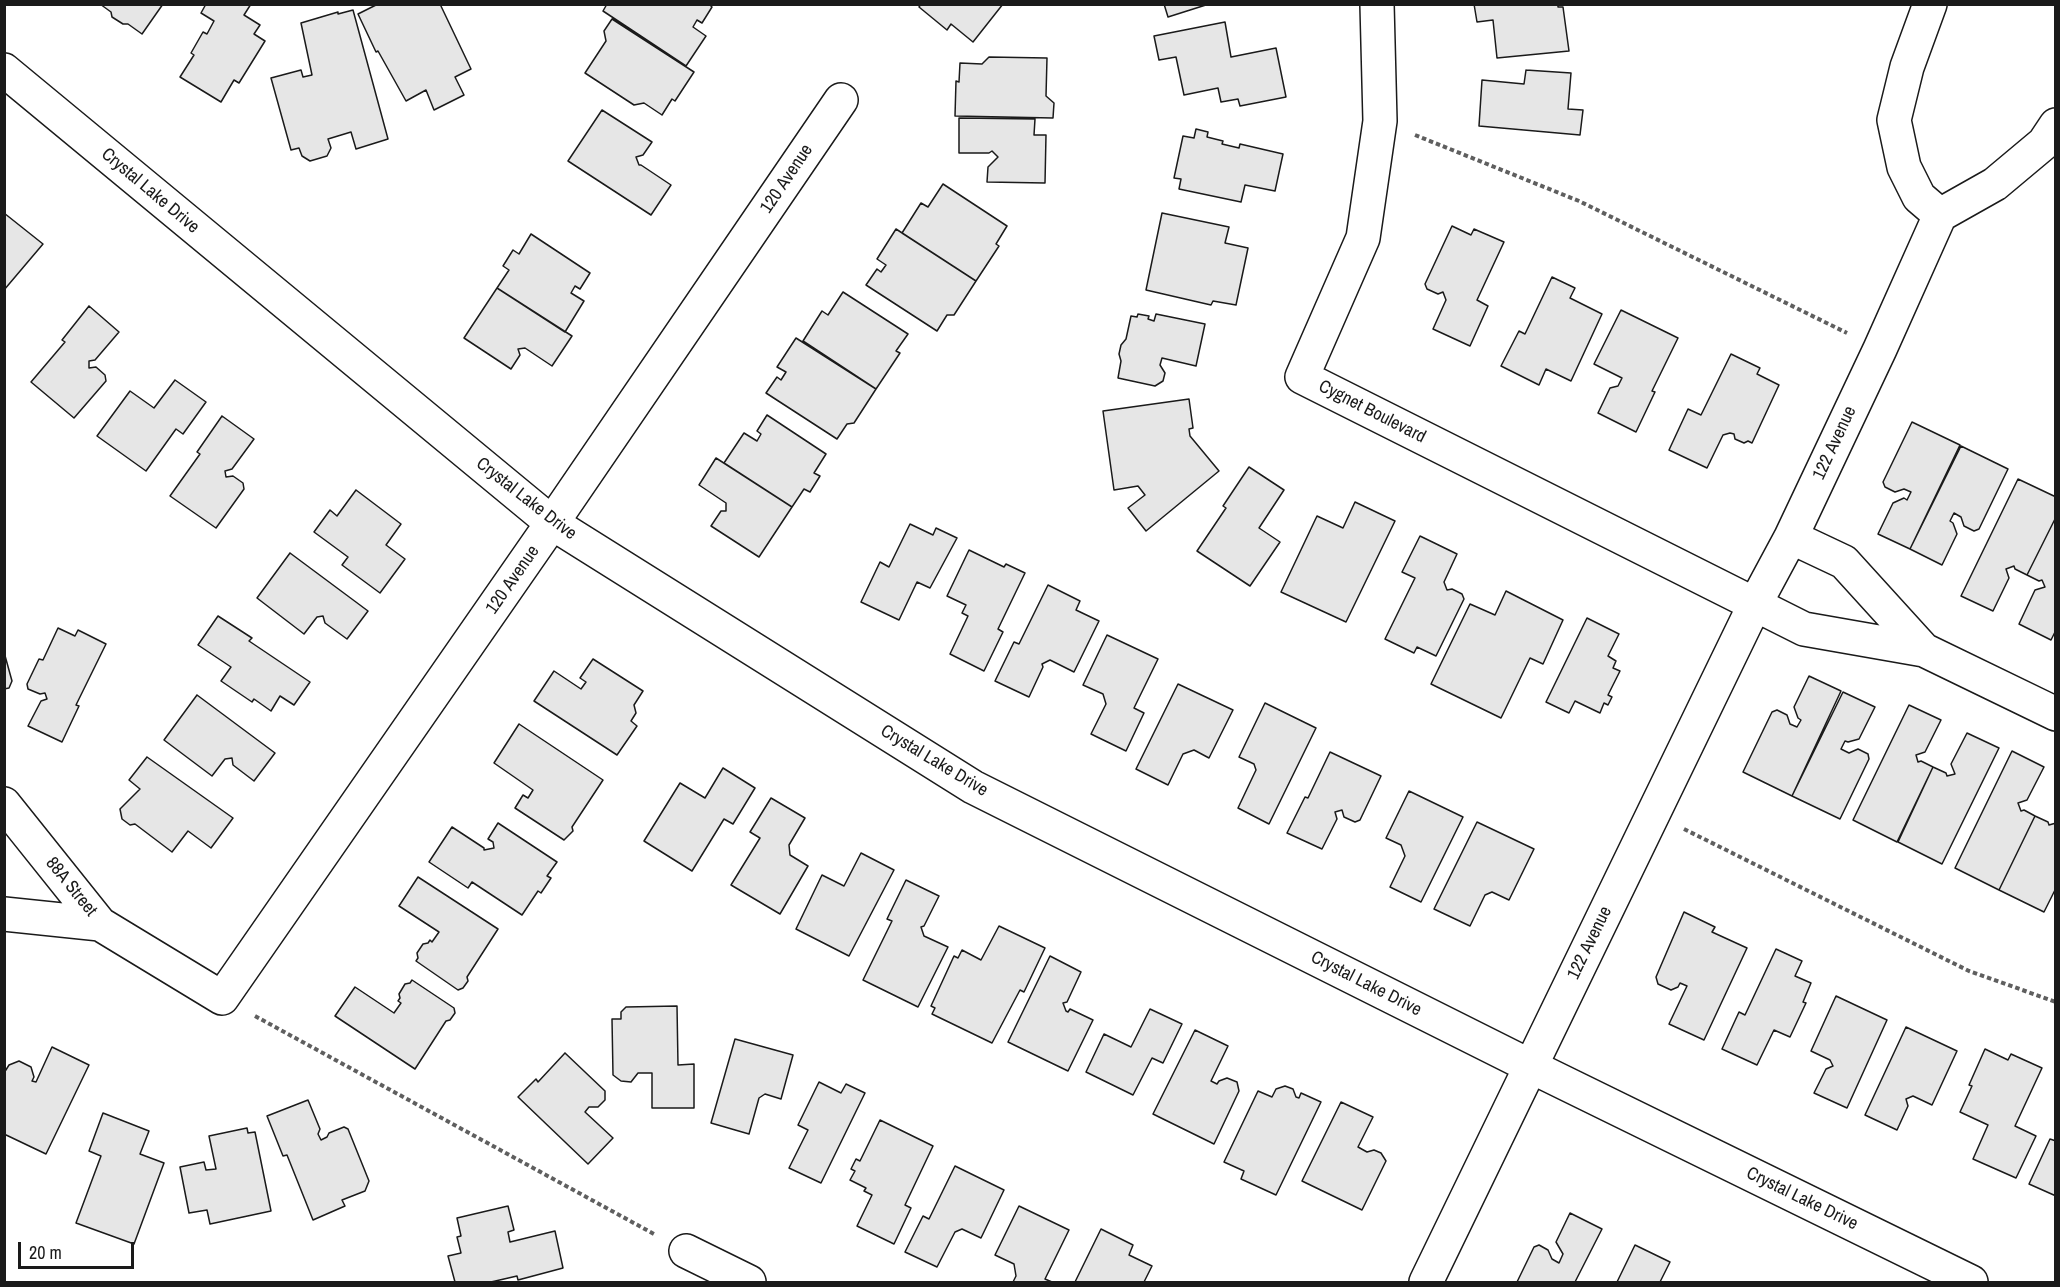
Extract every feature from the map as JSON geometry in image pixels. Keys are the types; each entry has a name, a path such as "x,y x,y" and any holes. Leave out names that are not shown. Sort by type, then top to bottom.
{"street":[{"name":"Cygnet Boulevard","path":"1377,4 1380,121 1363,238 1302,377 1755,604"},
{"path":"1930,4 1907,67 1894,120 1904,167 1919,197 1940,215 1995,184 2044,143 2055,125"},
{"name":"Crystal Lake Drive","path":"4,70 552,523 973,787 1530,1066 1971,1282"},
{"name":"120 Avenue","path":"222,998 552,523 841,100"},
{"name":"122 Avenue","path":"1426,1282 1755,604 1791,537 1880,349 1940,215"},
{"path":"1791,537 1844,562 1924,650"},
{"path":"1755,604 1804,629 1924,650 2055,714"},
{"name":"88A Street","path":"4,804 100,924"},
{"name":"88A Street","path":"4,914 100,924"},
{"path":"100,924 222,998"},
{"path":"686,1251 749,1282"}],"path":[{"path":"1380,121 1579,201 1880,349"},
{"path":"1653,813 1969,971 2055,1002"},
{"path":"222,998 686,1251"}],"building":[{"path":"100,4 163,4 142,34 112,17 111,12"},
{"path":"206,4 251,4 244,15 260,25 254,34 265,41 239,83 234,80 221,102 180,77 194,55 191,53 203,32 207,34 214,21 201,13"},
{"path":"378,4 440,4 471,69 455,77 464,95 434,110 426,90 406,101 378,51 376,52 358,14"},
{"path":"607,4 709,4 712,7 702,23 697,20 693,27 706,36 686,66 603,11"},
{"path":"921,4 1003,4 973,42 951,24 947,30 919,7"},
{"path":"1164,4 1209,4 1168,17"},
{"path":"1474,4 1558,4 1558,7 1563,7 1569,51 1497,58 1493,20 1477,22"},
{"path":"353,10 388,139 356,149 351,132 328,139 331,148 327,156 310,161 302,156 299,148 291,150 271,78 301,70 303,77 312,75 301,23"},
{"path":"612,19 694,72 675,101 672,99 662,115 644,103 634,105 585,73 606,41 604,31"},
{"path":"1225,22 1231,57 1276,48 1286,97 1240,106 1238,99 1221,102 1218,88 1184,95 1176,57 1159,60 1154,36"},
{"path":"989,57 1047,58 1046,96 1054,103 1053,118 955,116 956,81 959,82 960,63 982,64"},
{"path":"1526,70 1571,73 1568,109 1583,110 1580,135 1479,126 1482,80 1524,84"},
{"path":"602,110 652,142 643,155 636,157 639,165 671,185 651,215 568,161"},
{"path":"959,118 1035,119 1034,135 1046,135 1045,183 987,182 988,167 998,157 992,151 989,153 959,153"},
{"path":"1196,129 1208,132 1207,137 1223,141 1222,144 1239,148 1240,144 1283,154 1275,191 1245,185 1241,202 1179,189 1181,179 1174,178 1183,136 1194,138"},
{"path":"943,184 1007,226 996,244 999,246 976,281 902,233 921,203 928,207"},
{"path":"4,213 43,244 4,290"},
{"path":"1162,213 1229,227 1225,243 1248,248 1236,305 1213,301 1211,305 1146,290"},
{"path":"1452,226 1471,235 1474,229 1504,242 1477,300 1488,306 1470,346 1433,329 1446,300 1443,292 1438,294 1427,289 1425,284"},
{"path":"896,229 976,281 954,315 947,315 937,331 866,285 877,269 881,272 886,265 877,259"},
{"path":"531,234 590,273 580,289 575,286 571,293 584,301 565,332 497,288 509,270 503,266 513,250 519,254"},
{"path":"1552,277 1575,288 1570,298 1602,314 1571,381 1546,369 1539,385 1501,366 1519,331 1525,334"},
{"path":"497,288 572,336 552,366 525,348 518,349 520,355 511,369 464,338"},
{"path":"843,292 908,334 896,351 900,353 876,389 803,341 822,311 828,315"},
{"path":"89,306 119,332 95,360 89,361 89,368 96,367 105,375 106,381 74,418 31,382 65,342 62,340"},
{"path":"1621,310 1678,338 1652,391 1655,392 1636,432 1598,413 1610,388 1618,386 1622,378 1594,364"},
{"path":"1138,314 1149,316 1148,319 1154,321 1156,314 1205,324 1196,366 1162,358 1160,365 1165,373 1163,381 1155,386 1118,378 1121,345 1126,339 1131,316 1137,317"},
{"path":"796,338 876,389 854,423 847,424 837,439 766,393 777,377 781,380 786,372 777,367"},
{"path":"1731,354 1760,368 1757,374 1779,385 1752,443 1748,441 1744,443 1735,439 1734,434 1723,435 1707,468 1669,450 1688,409 1701,415"},
{"path":"175,380 206,402 183,434 176,429 146,471 97,436 130,391 154,408"},
{"path":"1189,399 1193,428 1189,429 1190,436 1219,471 1146,531 1128,508 1145,495 1138,486 1114,490 1103,411"},
{"path":"767,415 826,454 814,473 820,476 810,492 804,489 792,507 724,463 744,433 757,441 761,434 757,431"},
{"path":"222,416 254,439 232,469 225,471 226,477 233,476 243,483 244,489 216,528 170,496 200,454 197,452"},
{"path":"1912,422 1960,445 1910,549 1878,534 1893,503 1904,498 1907,500 1911,492 1904,489 1895,492 1885,487 1883,482"},
{"path":"1961,446 2008,469 1979,529 1974,531 1964,526 1961,517 1954,513 1950,521 1957,534 1942,565 1910,549"},
{"path":"716,458 792,507 759,557 711,526 721,511 726,511 726,503 699,485"},
{"path":"1249,467 1284,490 1259,528 1280,542 1250,586 1197,551 1226,508 1223,506"},
{"path":"2018,479 2056,497 2056,517 2027,575 2015,569 2014,566 2006,569 2009,578 1993,611 1961,596"},
{"path":"356,490 401,524 386,545 405,559 380,593 342,565 348,557 314,532 330,510 337,516"},
{"path":"1355,502 1395,521 1346,622 1281,592 1317,516 1343,528"},
{"path":"2056,517 2056,630 2051,640 2019,624 2035,590 2045,587 2042,580 2039,581 2027,575"},
{"path":"910,524 933,535 936,528 957,538 930,588 917,582 899,620 861,602 880,562 889,567"},
{"path":"1420,536 1457,554 1444,582 1447,590 1452,589 1462,594 1464,599 1436,656 1417,647 1414,653 1385,639 1415,578 1402,572"},
{"path":"969,550 1004,567 1006,564 1025,573 998,629 1003,632 984,671 950,654 968,616 962,613 966,605 947,596"},
{"path":"290,553 368,611 347,639 325,623 323,616 317,617 304,634 257,598"},
{"path":"1048,585 1080,601 1076,610 1099,621 1074,672 1050,660 1042,664 1043,667 1029,697 995,681 1014,642 1019,644"},
{"path":"1506,591 1563,620 1543,664 1530,658 1501,718 1431,684 1470,604 1495,615"},
{"path":"218,616 252,638 249,641 310,682 294,705 280,696 271,711 254,699 252,702 221,681 231,667 198,645"},
{"path":"1587,618 1619,634 1608,656 1616,661 1613,668 1620,671 1608,695 1612,697 1608,705 1604,703 1600,713 1575,701 1569,713 1546,702"},
{"path":"58,628 75,636 78,630 106,644 76,705 79,706 62,742 28,726 41,701 47,699 45,693 40,694 28,689 27,684 39,659 43,660"},
{"path":"1107,635 1158,659 1134,708 1144,713 1126,751 1091,734 1106,704 1103,694 1083,685"},
{"path":"4,652 12,681 9,688 4,689"},
{"path":"593,659 643,691 634,705 636,713 631,721 637,726 617,755 534,701 554,671 581,689 586,682 580,678"},
{"path":"1809,676 1841,691 1792,796 1743,772 1772,712 1777,710 1787,715 1790,724 1797,727 1801,720 1794,707"},
{"path":"1178,684 1233,710 1209,758 1194,750 1183,754 1168,785 1136,769"},
{"path":"1843,692 1875,707 1859,739 1845,741 1841,749 1849,753 1858,749 1868,754 1869,759 1840,819 1792,796"},
{"path":"197,695 275,753 254,781 233,765 232,758 225,759 212,776 164,740"},
{"path":"1265,703 1316,728 1269,824 1238,808 1256,770 1254,764 1239,757"},
{"path":"1909,705 1941,720 1925,752 1916,755 1918,762 1921,761 1933,767 1897,842 1853,820"},
{"path":"519,724 603,780 572,827 573,831 564,840 515,808 523,795 528,798 533,790 494,763"},
{"path":"1967,733 1999,748 1942,864 1898,842 1933,767 1946,773 1947,776 1955,774 1951,764"},
{"path":"2012,751 2044,767 2027,800 2018,803 2021,811 2024,810 2035,816 1999,890 1955,868"},
{"path":"1330,752 1381,776 1360,820 1355,822 1344,817 1342,810 1335,812 1337,819 1322,849 1287,833 1305,797 1308,798"},
{"path":"147,757 233,818 211,848 188,831 172,852 135,824 130,825 122,819 120,809 140,789 129,780"},
{"path":"723,768 755,788 733,824 724,819 692,871 644,841 680,783 705,798"},
{"path":"1409,791 1463,817 1421,902 1390,887 1405,856 1401,845 1386,838"},
{"path":"771,798 805,818 789,845 790,855 808,866 780,914 731,885 760,838 750,832"},
{"path":"2035,816 2048,822 2049,825 2056,823 2056,888 2044,912 1999,890"},
{"path":"1477,822 1534,849 1509,900 1492,892 1485,895 1470,926 1434,909"},
{"path":"498,823 557,862 547,876 551,878 541,893 538,891 522,915 472,882 468,888 429,862 452,827 484,850 494,848 493,842 488,839"},
{"path":"861,853 894,870 849,956 796,929 822,875 844,886"},
{"path":"418,877 498,929 467,977 468,981 463,988 458,990 416,961 417,953 423,944 430,940 432,942 439,932 399,906"},
{"path":"906,880 939,896 924,926 921,927 924,936 948,947 918,1007 863,980 892,921 887,919"},
{"path":"1684,912 1715,927 1712,932 1747,948 1704,1040 1669,1024 1687,986 1680,983 1678,987 1671,990 1658,984 1656,977"},
{"path":"999,926 1045,948 1024,992 1020,990 992,1043 932,1014 935,1008 931,1006 954,956 958,958 962,950 981,960"},
{"path":"1776,949 1802,961 1795,976 1811,983 1803,1002 1806,1003 1790,1037 1774,1030 1757,1065 1722,1049 1739,1012 1745,1015"},
{"path":"1050,956 1081,972 1067,1002 1063,1003 1066,1011 1070,1009 1093,1020 1068,1071 1008,1042"},
{"path":"412,980 454,1008 455,1013 450,1020 446,1021 415,1069 335,1016 355,987 394,1013 401,1003 398,1001 399,994 405,984"},
{"path":"1836,996 1887,1020 1847,1108 1814,1093 1826,1069 1833,1066 1830,1060 1811,1051"},
{"path":"677,1006 678,1065 694,1064 694,1108 652,1108 652,1073 638,1073 631,1082 621,1081 613,1075 612,1019 621,1019 621,1012 626,1007"},
{"path":"1150,1009 1182,1024 1163,1063 1152,1058 1133,1095 1086,1072 1104,1034 1131,1047"},
{"path":"1906,1027 1957,1051 1932,1105 1913,1096 1906,1099 1908,1106 1897,1130 1865,1115"},
{"path":"1195,1030 1228,1046 1211,1081 1217,1084 1227,1078 1237,1082 1239,1091 1214,1144 1153,1114"},
{"path":"735,1039 793,1055 781,1099 765,1094 759,1098 749,1134 711,1123"},
{"path":"52,1047 89,1065 46,1154 4,1134 4,1073 9,1065 19,1061 31,1067 34,1077 32,1081 36,1082"},
{"path":"1985,1049 2008,1060 2011,1054 2042,1068 2015,1126 2036,1136 2016,1178 1973,1159 1988,1125 1960,1112"},
{"path":"565,1053 605,1091 605,1100 598,1107 589,1107 585,1112 613,1138 588,1164 518,1097 536,1079 538,1082"},
{"path":"819,1082 841,1093 846,1084 865,1093 821,1183 789,1168 808,1130 798,1125"},
{"path":"1285,1086 1293,1089 1296,1097 1299,1098 1301,1093 1321,1102 1276,1195 1241,1179 1244,1171 1224,1162 1258,1091 1272,1097 1276,1089"},
{"path":"308,1100 320,1129 318,1134 321,1140 329,1133 344,1127 348,1129 369,1181 365,1191 342,1200 345,1206 313,1220 287,1155 283,1156 267,1116"},
{"path":"1341,1102 1373,1117 1358,1147 1367,1152 1374,1150 1381,1153 1386,1161 1362,1210 1302,1181"},
{"path":"103,1113 149,1131 140,1154 164,1163 134,1244 76,1223 101,1156 89,1151"},
{"path":"880,1120 933,1146 905,1205 911,1208 894,1244 857,1226 872,1195 864,1191 866,1188 850,1180 855,1171 851,1169 856,1159 860,1161"},
{"path":"247,1128 248,1133 255,1132 271,1211 210,1224 207,1210 189,1213 180,1167 204,1162 206,1170 216,1169 209,1136"},
{"path":"2050,1139 2056,1141 2056,1196 2029,1184"},
{"path":"955,1166 1004,1190 981,1238 962,1229 955,1232 937,1267 905,1252 923,1216 929,1219"},
{"path":"508,1206 514,1230 508,1232 510,1242 555,1231 563,1268 518,1280 517,1276 491,1282 455,1282 448,1256 461,1253 457,1237 461,1236 457,1218"},
{"path":"1019,1206 1069,1230 1045,1279 1052,1282 1013,1282 1016,1276 1014,1264 995,1255"},
{"path":"1570,1213 1602,1229 1575,1282 1517,1282 1534,1247 1539,1245 1548,1250 1552,1259 1559,1263 1563,1254 1556,1242"},
{"path":"1101,1229 1133,1245 1129,1255 1152,1266 1144,1282 1075,1282"},
{"path":"1635,1245 1670,1262 1660,1282 1617,1282"}]}
